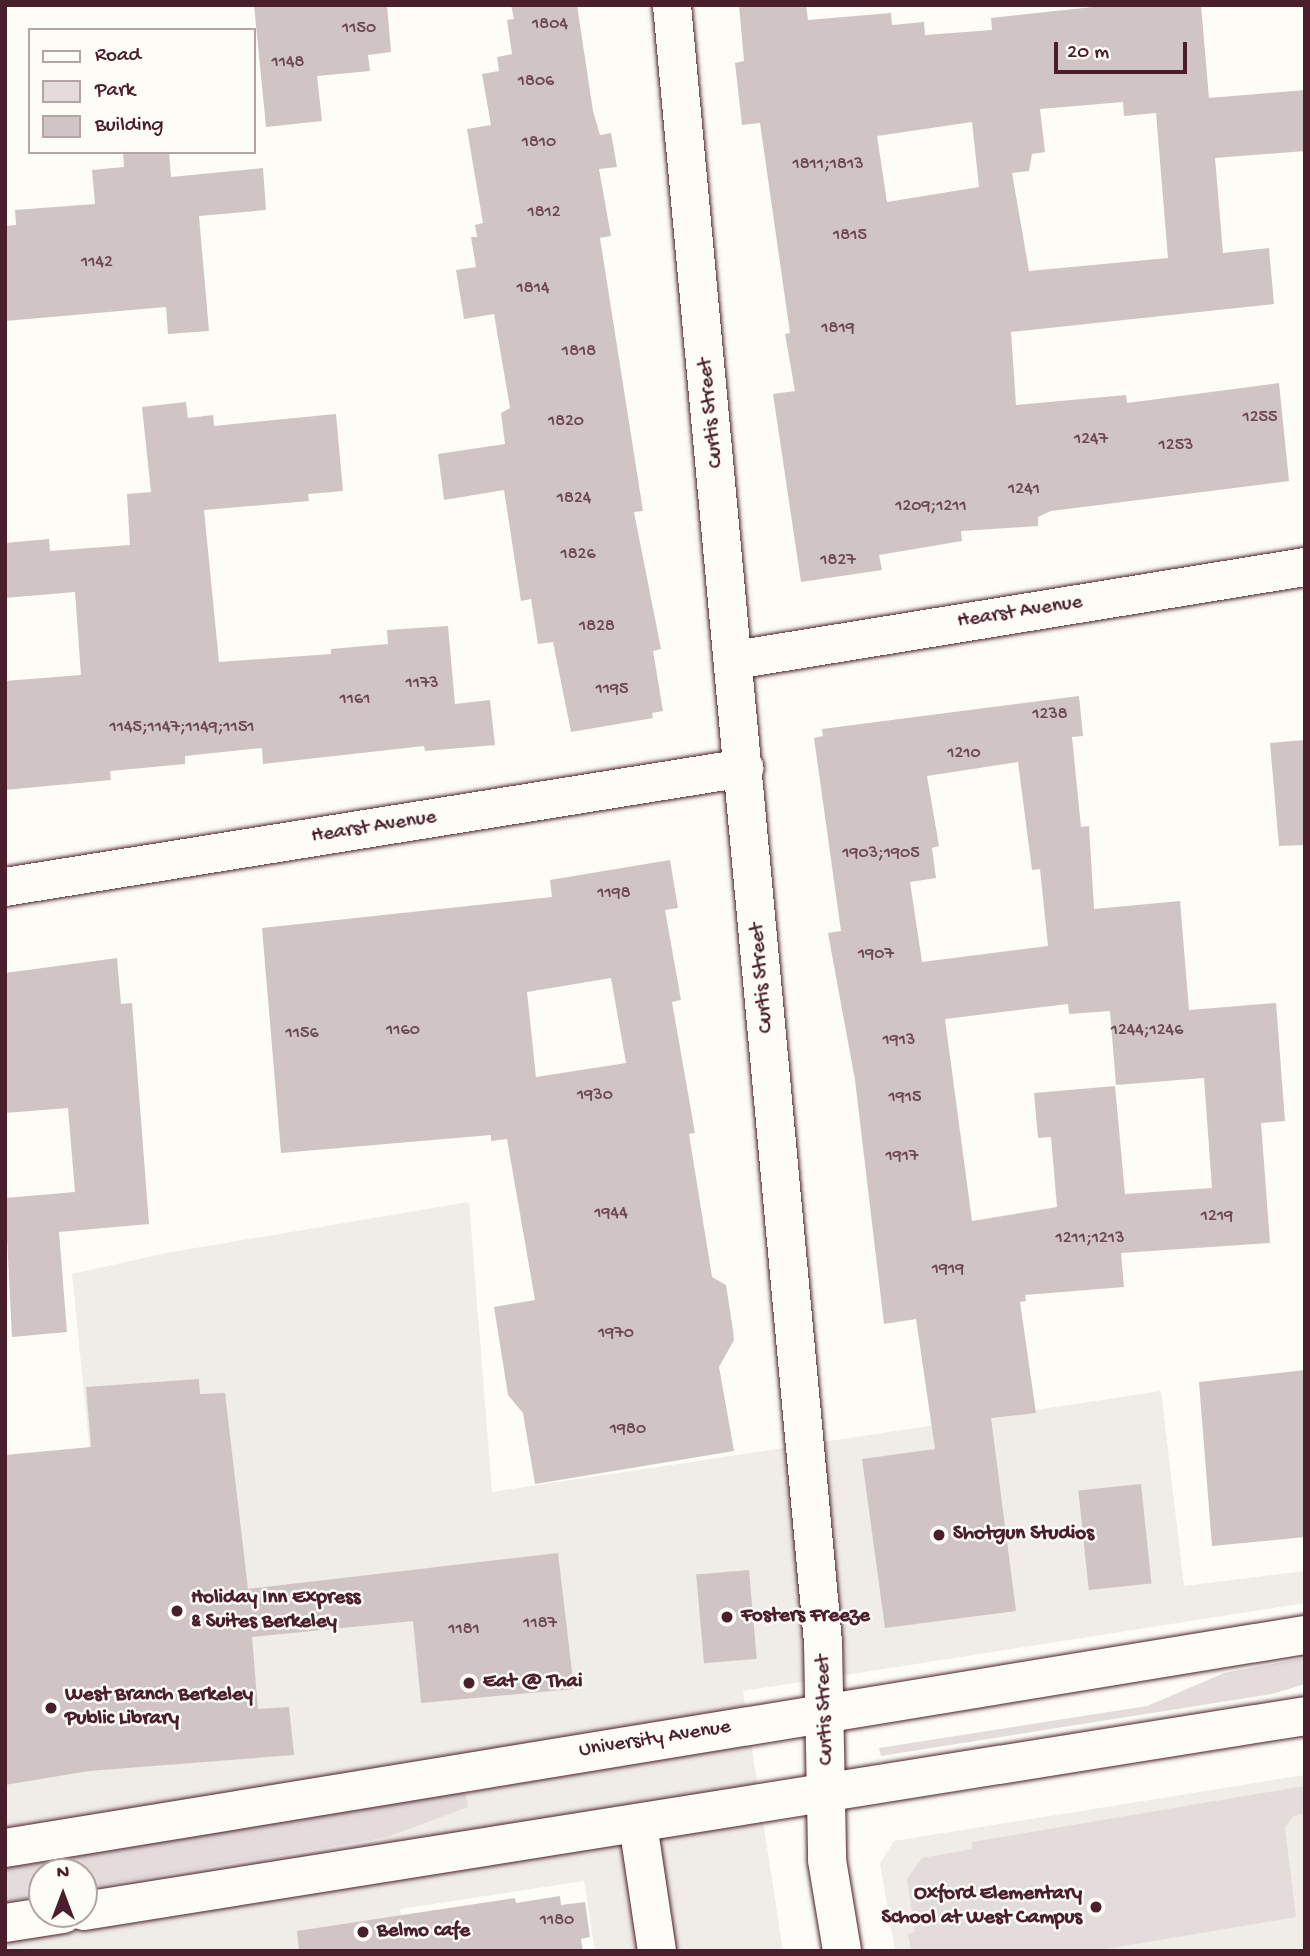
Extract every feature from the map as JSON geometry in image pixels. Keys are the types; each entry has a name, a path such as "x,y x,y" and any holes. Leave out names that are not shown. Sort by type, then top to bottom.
{"street":[{"name":"Curtis Street","path":"672,5 735,660 827,1712 827,1860 842,1951"},
{"name":"Hearst Avenue","path":"735,660 1305,567"},
{"name":"Hearst Avenue","path":"5,887 744,768"},
{"name":"University Avenue","path":"5,1847 1305,1635"},
{"path":"98,1909 1305,1716"},
{"path":"638,1824 657,1951"},
{"path":"5,1923 28,1919"}],"shaded area":[{"path":"469,1202 492,1492 1161,1391 1184,1586 1305,1571 1305,1603 743,1691 783,1951 595,1951 584,1881 400,1909 406,1951 5,1951 5,1539 97,1523 72,1274 166,1253"},
{"name":"Oxford Elementary School at West Campus","path":"1305,1775 1305,1951 895,1951 880,1863 894,1841"}],"green space":[{"path":"1305,1658 1305,1684 1272,1694 881,1756 879,1748 1147,1706 1224,1673"},
{"name":"Oxford Elementary School at West Campus","path":"1305,1786 1305,1813 1293,1816 1285,1828 1296,1917 1094,1951 911,1951 908,1934 915,1932 907,1879 922,1858 972,1849 972,1842"},
{"path":"465,1792 468,1807 387,1837 98,1886 98,1858 66,1858"},
{"path":"28,1864 28,1898 5,1902 5,1868"}],"building":[{"path":"254,5 387,5 391,52 368,55 370,71 317,76 322,121 266,127"},
{"path":"511,5 577,5 593,111 600,135 611,133 617,167 599,169 611,236 600,238 643,511 634,512 661,649 653,651 663,711 652,713 653,718 571,732 553,642 538,644 531,599 521,601 504,490 444,500 438,454 505,444 501,413 510,408 494,314 464,319 456,270 476,267 471,237 477,237 475,225 483,223 467,129 491,125 482,74 499,71 497,57 512,54 507,20 514,19"},
{"path":"739,5 806,5 808,20 891,13 892,25 924,22 925,35 992,30 991,18 1111,5 1201,5 1209,98 1305,90 1305,151 1215,158 1223,253 1269,248 1274,304 1011,332 1016,405 1126,395 1127,403 1279,383 1289,481 1051,511 1038,517 1038,526 961,531 962,541 879,555 882,570 801,582 773,394 795,391 785,334 790,333 760,123 742,125 735,63 744,61","holes":["1123,102 1124,116 1156,113 1168,258 1029,271 1012,173 1029,171 1032,154 1045,152 1040,109","972,122 979,187 887,202 877,136"]},
{"path":"123,154 169,154 171,177 263,168 266,210 199,216 209,331 168,334 166,307 5,321 5,226 16,225 15,210 95,204 92,170 124,167"},
{"path":"186,402 188,418 213,415 214,426 336,414 343,491 308,494 309,501 204,510 219,662 331,654 331,649 388,644 387,630 448,626 455,704 490,700 495,745 425,751 424,746 263,764 262,748 185,756 185,764 110,771 111,780 5,790 5,681 81,675 75,592 5,598 5,543 49,539 50,551 130,545 127,494 151,492 142,407"},
{"path":"1079,696 1083,736 1072,737 1081,827 1089,826 1094,909 1180,901 1189,1010 1276,1003 1285,1121 1261,1123 1270,1243 1121,1253 1124,1287 1025,1295 1026,1301 1020,1302 1036,1413 991,1418 1016,1611 885,1628 862,1459 935,1449 916,1319 884,1324 855,1080 828,933 841,931 814,738 823,736 822,729","holes":["1018,762 1032,870 1040,869 1048,946 922,962 910,882 936,878 932,848 939,846 927,776","1068,1004 1069,1014 1110,1011 1116,1085 1204,1078 1212,1188 1125,1194 1115,1086 1034,1093 1038,1138 1051,1137 1057,1207 972,1221 945,1019"]},
{"path":"1305,740 1305,845 1279,846 1270,743"},
{"path":"670,860 678,908 665,910 681,1000 672,1002 695,1133 689,1134 712,1277 726,1285 733,1330 734,1340 719,1367 734,1451 535,1484 523,1413 508,1395 494,1307 535,1300 507,1139 491,1141 491,1135 281,1153 262,928 552,897 550,880","holes":["611,978 626,1063 536,1077 527,992"]},
{"path":"117,958 121,1004 132,1003 149,1224 59,1232 67,1332 12,1337 5,1198 75,1192 68,1108 5,1113 5,973"},
{"path":"1305,1370 1305,1537 1212,1546 1199,1382"},
{"path":"199,1379 200,1394 225,1393 248,1589 558,1553 574,1689 421,1703 413,1621 252,1637 258,1709 289,1707 294,1755 89,1771 5,1785 5,1455 91,1447 86,1387"},
{"path":"1141,1484 1151,1583 1089,1590 1078,1491"},
{"name":"Fosters Freeze","path":"749,1570 757,1659 704,1663 696,1575"},
{"path":"560,1896 561,1905 585,1902 590,1937 581,1939 583,1951 299,1951 297,1931 515,1898 516,1903"}],"place":[{"name":"Shotgun Studios","path":"939,1535"},
{"name":"Holiday Inn Express & Suites Berkeley","path":"177,1611"},
{"name":"Fosters Freeze","path":"727,1617"},
{"name":"Eat @ Thai","path":"469,1683"},
{"name":"West Branch Berkeley Public Library","path":"51,1708"},
{"name":"Oxford Elementary School at West Campus","path":"1096,1907"},
{"name":"Belmo cafe","path":"363,1932"}]}
